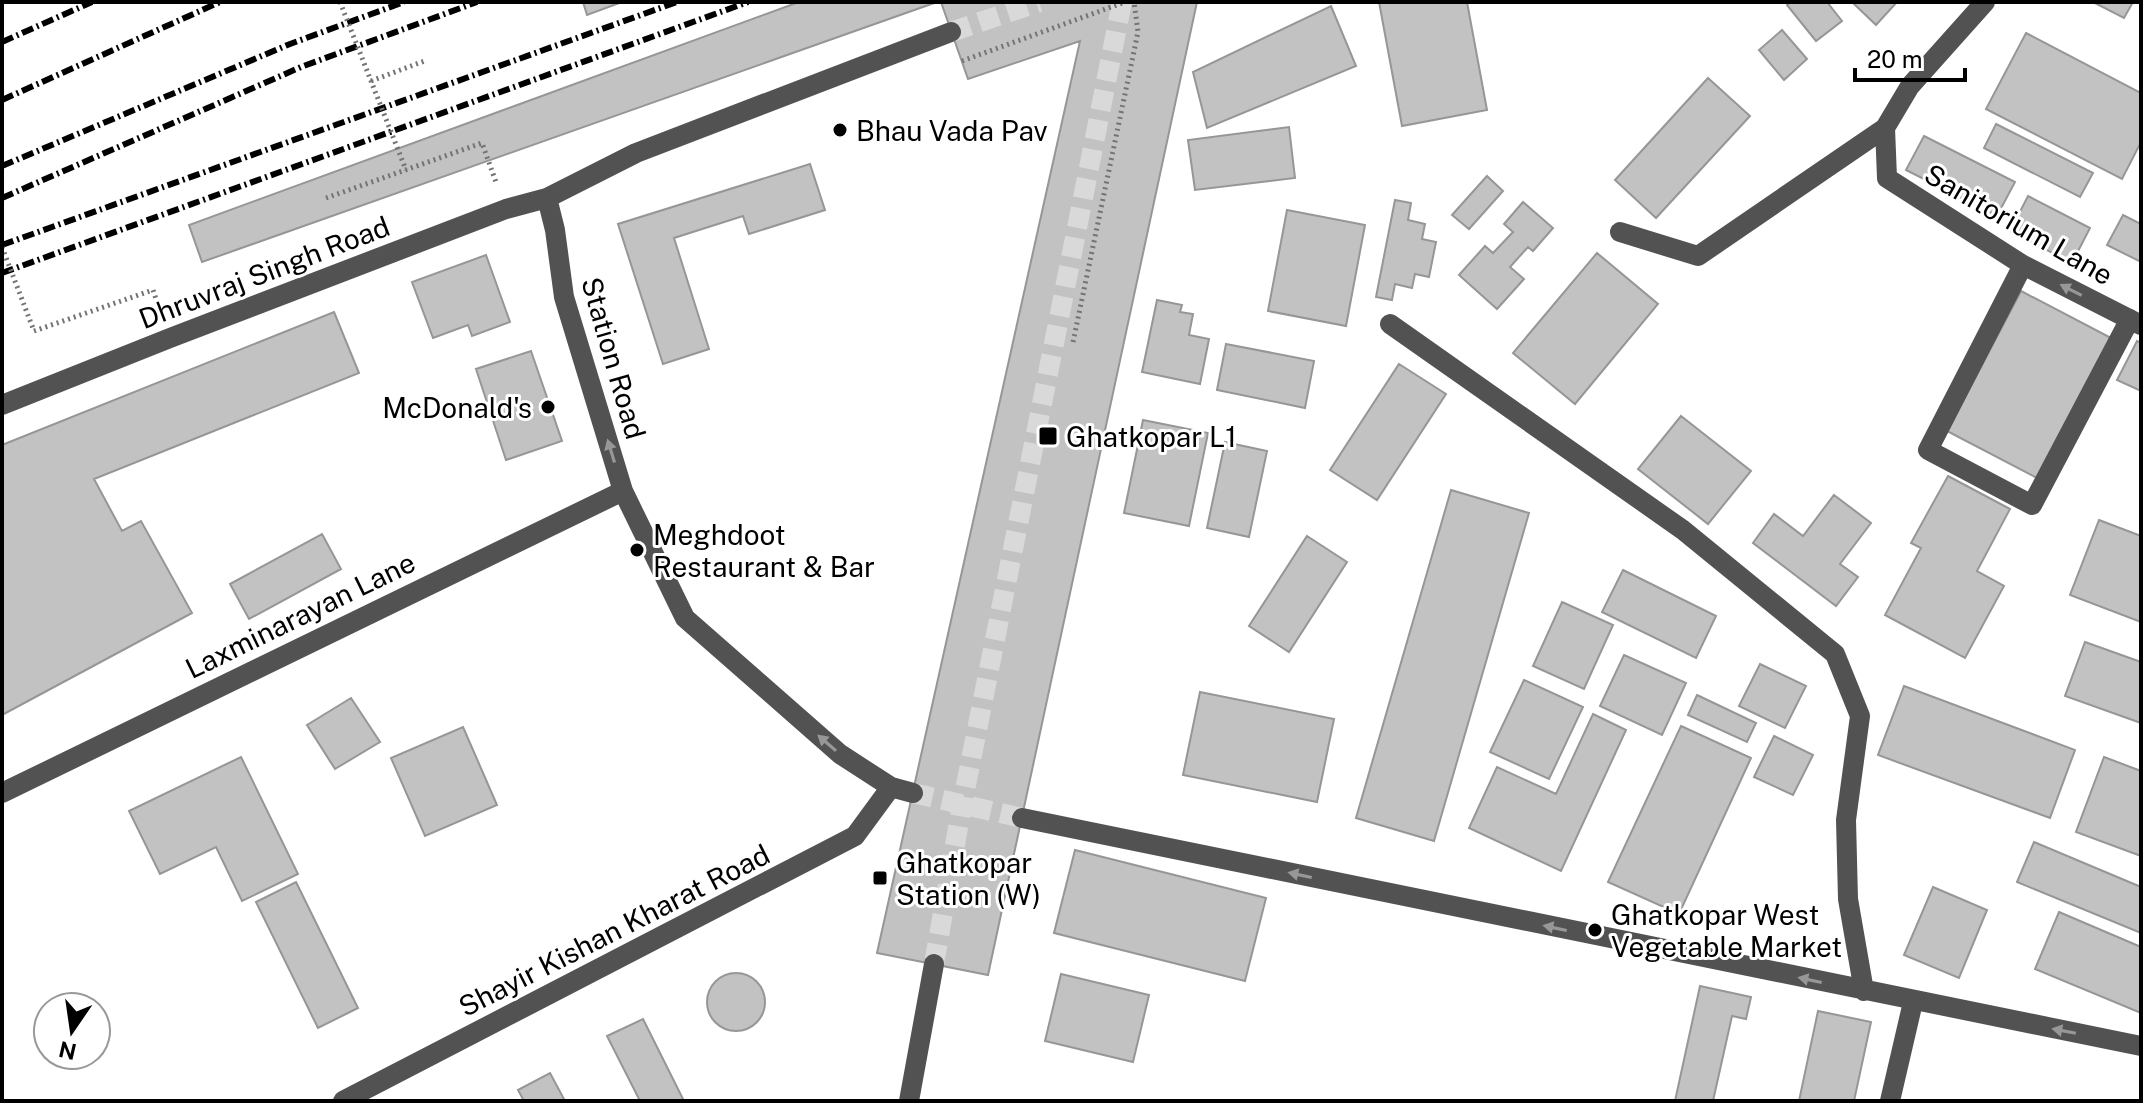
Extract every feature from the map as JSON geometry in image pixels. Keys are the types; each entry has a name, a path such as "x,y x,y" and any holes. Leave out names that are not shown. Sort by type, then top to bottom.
{"street":[{"path":"1620,232 1698,256 1885,128 1910,86 1985,2"},
{"path":"547,198 636,153 951,32"},
{"name":"Sanitorium Lane","path":"1885,128 1887,178 2023,265 2136,322"},
{"name":"Dhruvraj Singh Road","path":"2,405 506,209 547,198"},
{"name":"Station Road","path":"547,198 555,230 564,297 623,491 685,618 840,754 891,787 913,793"},
{"path":"2023,265 1928,450 2032,505 2136,322"},
{"path":"1390,324 1683,530 1835,654 1860,716 1846,820 1848,899 1864,991"},
{"name":"Laxminarayan Lane","path":"2,793 214,687 623,491"},
{"name":"Shayir Kishan Kharat Road","path":"343,1101 855,836 891,787"},
{"path":"1022,818 1913,1002 2141,1046"},
{"path":"909,1101 934,964"},
{"path":"1890,1101 1913,1002"}],"path":[{"path":"340,2 406,170"},
{"path":"962,61 1125,2"},
{"path":"1073,342 1138,32 1134,2"},
{"path":"371,81 427,60"},
{"path":"326,198 482,143 506,209"},
{"path":"2,247 34,331 153,290"}],"building":[{"path":"583,2 622,2 587,15"},
{"path":"799,2 937,2 202,262 189,225"},
{"name":"Ghatkopar L1","path":"941,2 1197,2 988,975 877,953 1080,41 968,79"},
{"path":"1379,2 1467,2 1487,110 1402,126"},
{"path":"1790,2 1827,2 1842,21 1816,41 1787,5"},
{"path":"1852,2 1897,2 1876,25"},
{"path":"2093,2 2133,2 2124,18"},
{"path":"1331,6 1356,66 1207,128 1193,72"},
{"path":"1782,30 1807,59 1784,80 1759,50"},
{"path":"2026,33 2141,93 2141,142 2122,179 1986,109"},
{"path":"1708,78 1750,116 1656,218 1615,180"},
{"path":"1996,124 2093,173 2080,197 1984,148"},
{"path":"1289,127 1295,178 1195,190 1188,140"},
{"path":"1924,136 2015,182 1997,216 1906,170"},
{"path":"810,164 825,210 749,234 743,216 674,238 709,349 663,364 618,224"},
{"path":"1487,176 1503,191 1469,229 1452,215"},
{"path":"2028,196 2090,228 2072,263 2010,231"},
{"path":"1395,200 1411,203 1408,220 1425,224 1422,239 1436,242 1429,277 1415,274 1412,288 1395,284 1392,300 1376,297"},
{"path":"1523,202 1553,228 1533,251 1528,247 1510,267 1524,279 1497,309 1459,275 1485,246 1493,253 1513,232 1504,224"},
{"path":"1287,210 1365,225 1346,326 1268,311"},
{"path":"2123,215 2141,224 2141,262 2107,245"},
{"path":"1597,253 1658,304 1575,404 1513,353"},
{"path":"486,255 510,322 472,336 468,325 433,338 412,282"},
{"path":"2021,291 2111,338 2037,478 1947,431"},
{"path":"1157,300 1182,305 1180,312 1193,314 1189,335 1209,339 1200,384 1142,372"},
{"path":"334,312 359,373 94,479 122,531 141,521 192,613 2,715 2,445"},
{"path":"2137,341 2141,343 2141,391 2117,380"},
{"path":"1226,344 1314,361 1305,408 1217,390"},
{"path":"531,351 562,441 506,460 476,369"},
{"path":"1399,364 1446,394 1377,500 1330,470"},
{"path":"1681,416 1751,471 1708,524 1638,469"},
{"path":"1143,420 1208,433 1189,526 1124,513"},
{"path":"1225,442 1267,451 1249,537 1207,528"},
{"path":"1948,476 2010,509 1977,571 2004,586 1965,658 1885,615 1921,548 1911,543"},
{"path":"1451,490 1529,513 1434,841 1356,818"},
{"path":"1834,495 1871,523 1840,564 1858,577 1836,606 1753,543 1774,514 1803,536"},
{"path":"2099,520 2141,536 2141,622 2070,595"},
{"path":"322,534 341,569 249,619 230,584"},
{"path":"1307,536 1347,562 1289,652 1249,626"},
{"path":"1623,570 1716,616 1696,658 1602,612"},
{"path":"1562,602 1613,625 1584,689 1533,666"},
{"path":"2085,642 2141,662 2141,723 2065,696"},
{"path":"1624,655 1686,683 1662,735 1600,706"},
{"path":"1760,664 1806,686 1785,728 1739,706"},
{"path":"1524,680 1583,707 1549,779 1490,752"},
{"path":"1904,686 2075,750 2050,818 1878,755"},
{"path":"1200,692 1334,719 1317,802 1183,775"},
{"path":"1697,695 1756,723 1747,742 1688,715"},
{"path":"351,698 380,742 335,769 307,725"},
{"path":"1593,714 1626,730 1561,871 1469,828 1497,767 1556,794"},
{"path":"1681,726 1751,758 1679,914 1608,882"},
{"path":"463,727 497,805 425,836 391,758"},
{"path":"1774,736 1813,755 1793,795 1754,777"},
{"path":"241,757 298,874 242,901 216,847 160,874 129,811"},
{"path":"2104,757 2141,771 2141,856 2076,832"},
{"path":"2034,842 2141,887 2141,933 2017,882"},
{"path":"1075,850 1266,898 1245,981 1054,933"},
{"path":"296,882 358,1008 318,1028 256,902"},
{"path":"1933,887 1987,910 1959,978 1904,955"},
{"path":"2059,912 2141,947 2141,1013 2035,969"},
{"path":"736,973 756,982 765,1002 756,1022 736,1031 716,1022 707,1002 716,982"},
{"path":"1061,974 1149,995 1133,1062 1045,1041"},
{"path":"1700,986 1751,997 1746,1019 1732,1016 1713,1101 1675,1101"},
{"path":"1818,1011 1871,1022 1854,1101 1799,1101"},
{"path":"643,1019 684,1101 640,1101 607,1036"},
{"path":"550,1073 565,1101 524,1101 518,1090"}],"tunnel":[{"path":"951,32 1039,2"},
{"path":"934,964 962,805 1122,2"},
{"path":"913,793 1022,818"}],"railway":[{"path":"2,42 92,2"},
{"path":"2,100 220,2"},
{"path":"2,166 290,44 404,2"},
{"path":"2,198 301,67 477,2"},
{"path":"2,245 677,2"},
{"path":"2,273 748,2"}],"place":[{"name":"Bhau Vada Pav","path":"840,130"},
{"name":"McDonald's","path":"548,407"},
{"name":"Ghatkopar L1","path":"1048,436"},
{"name":"Meghdoot Restaurant & Bar","path":"637,550"},
{"name":"Ghatkopar Station (W)","path":"880,878"},
{"name":"Ghatkopar West Vegetable Market","path":"1595,930"}]}
